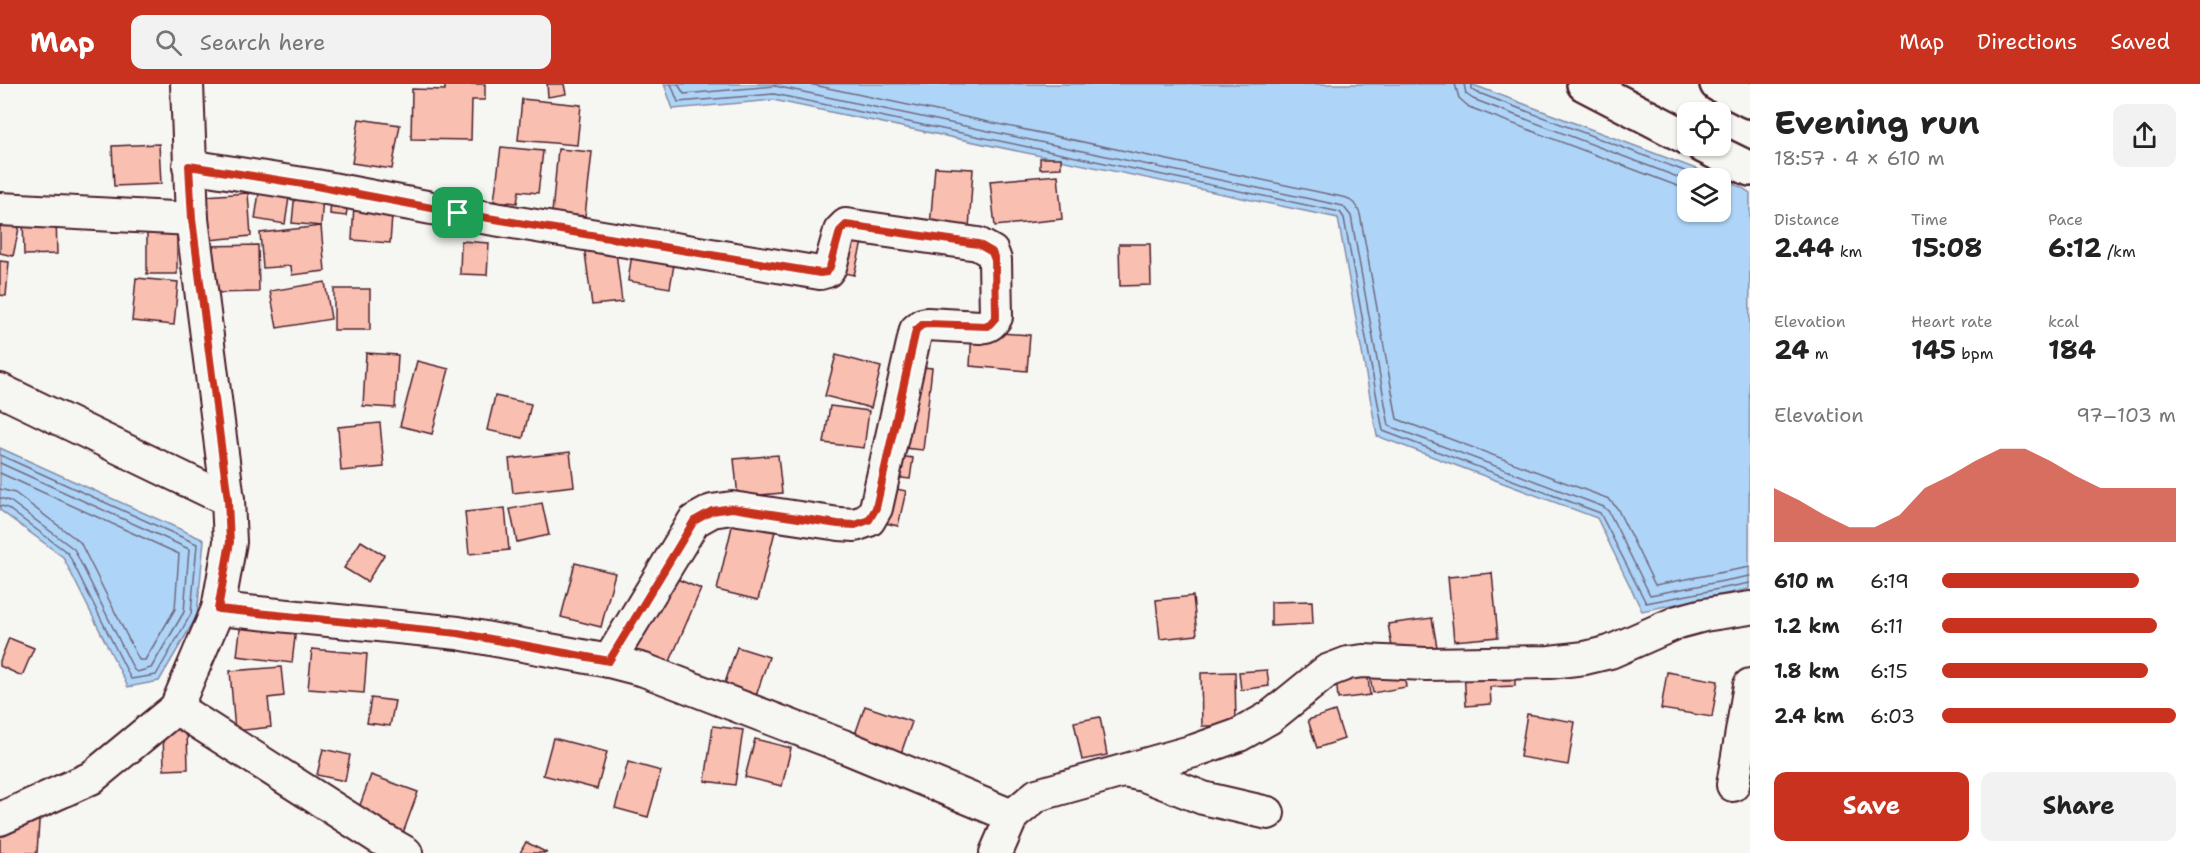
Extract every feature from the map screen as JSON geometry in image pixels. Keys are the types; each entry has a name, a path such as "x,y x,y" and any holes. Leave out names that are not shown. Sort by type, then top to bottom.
{"main road":[{"path":"1584,84 1677,132"},
{"path":"1717,84 1750,101"},
{"path":"1723,156 1750,169"}],"street":[{"path":"0,819 91,778 176,708 218,609 230,542 228,500 192,219 186,84"},
{"path":"189,166 820,273 827,272 830,267 840,231 846,225 978,244 992,252 995,260 996,317 992,323 980,327 927,324 916,330 876,508 869,520 855,525 732,508 712,511 694,521 609,661"},
{"path":"0,209 192,219"},
{"path":"0,390 228,500"},
{"path":"996,853 1012,816 1037,795 1194,751 1239,735 1269,718 1327,670 1348,663 1550,662 1585,658 1610,652 1678,622 1704,615 1750,608"},
{"path":"218,609 458,633 609,661 644,670 832,742 1012,816"},
{"path":"1733,785 1750,685"},
{"path":"176,708 406,853"},
{"path":"1125,771 1144,775 1203,798 1268,813"}],"water":[{"path":"664,84 1471,84 1694,168 1677,168 1677,222 1731,222 1731,183 1741,187 1750,193 1749,589 1642,611 1597,518 1377,436 1338,218 773,100 673,109"},
{"path":"0,448 204,540 197,616 159,681 128,687 63,557 0,510"}],"building":[{"path":"445,84 485,84 485,100 472,100 471,140 411,139 412,89 445,90"},
{"path":"547,84 564,84 566,94 548,97"},
{"path":"522,99 581,105 577,145 518,140"},
{"path":"359,119 400,125 392,169 352,163"},
{"path":"159,144 161,184 114,186 112,146"},
{"path":"501,147 543,151 538,193 519,191 517,203 494,201"},
{"path":"558,149 592,152 585,216 552,213"},
{"path":"1040,158 1061,158 1061,168 1040,169"},
{"path":"935,167 973,169 969,229 930,227"},
{"path":"1058,175 1062,219 995,226 990,181"},
{"path":"260,186 290,191 285,224 255,219"},
{"path":"355,187 394,189 390,243 352,240"},
{"path":"295,192 323,195 321,226 292,223"},
{"path":"248,193 251,236 209,240 205,196"},
{"path":"331,196 349,198 346,216 330,214"},
{"path":"0,206 23,210 13,256 0,253"},
{"path":"56,216 57,254 24,255 23,217"},
{"path":"147,225 177,225 177,274 147,274"},
{"path":"321,226 325,271 292,275 291,266 263,268 260,233"},
{"path":"865,230 854,275 824,268"},
{"path":"614,235 622,302 592,305 583,238"},
{"path":"461,241 489,243 487,275 460,274"},
{"path":"634,241 677,247 670,288 628,281"},
{"path":"1119,244 1150,244 1151,285 1120,286"},
{"path":"258,245 259,292 208,293 206,246"},
{"path":"0,261 9,262 6,296 0,295"},
{"path":"136,278 178,282 174,325 132,321"},
{"path":"325,282 331,319 277,328 270,291"},
{"path":"334,289 370,289 370,330 334,330"},
{"path":"972,331 1030,335 1027,371 970,366"},
{"path":"366,353 398,355 395,408 363,406"},
{"path":"836,355 881,367 871,408 825,396"},
{"path":"417,361 449,369 432,434 400,426"},
{"path":"893,364 932,368 923,450 884,446"},
{"path":"495,396 531,404 523,438 487,430"},
{"path":"830,406 869,411 864,448 824,443"},
{"path":"380,423 384,467 341,471 338,427"},
{"path":"570,452 574,486 513,493 509,459"},
{"path":"878,453 913,458 910,479 875,475"},
{"path":"778,455 782,493 738,497 734,459"},
{"path":"874,484 906,491 898,526 865,518"},
{"path":"542,503 549,535 517,542 510,509"},
{"path":"505,508 509,550 469,554 465,512"},
{"path":"734,518 776,527 758,600 717,590"},
{"path":"361,541 384,555 367,582 344,568"},
{"path":"575,563 615,573 601,627 561,617"},
{"path":"653,569 701,589 665,673 616,652"},
{"path":"1492,573 1498,637 1454,641 1448,577"},
{"path":"1193,596 1197,635 1160,639 1156,600"},
{"path":"1312,601 1313,624 1271,626 1271,602"},
{"path":"1432,618 1437,647 1393,653 1388,624"},
{"path":"241,622 296,628 292,663 237,656"},
{"path":"9,638 34,648 22,676 0,666"},
{"path":"737,647 769,657 753,705 721,695"},
{"path":"312,649 367,654 364,693 308,689"},
{"path":"1402,660 1406,687 1373,693 1368,666"},
{"path":"1366,661 1370,695 1338,699 1335,664"},
{"path":"281,667 284,696 268,698 271,727 235,731 230,671"},
{"path":"1515,668 1515,686 1490,687 1491,704 1466,706 1464,670"},
{"path":"1267,670 1269,686 1241,690 1239,672"},
{"path":"1235,672 1236,726 1202,726 1201,673"},
{"path":"1667,672 1718,681 1712,717 1661,709"},
{"path":"371,698 395,701 390,726 367,723"},
{"path":"865,706 912,722 899,759 852,743"},
{"path":"1335,711 1344,739 1317,748 1308,720"},
{"path":"1527,714 1575,722 1568,765 1520,757"},
{"path":"1100,717 1107,755 1082,760 1074,722"},
{"path":"713,726 743,730 735,785 705,781"},
{"path":"163,729 187,729 188,769 164,770"},
{"path":"553,738 607,752 597,789 543,775"},
{"path":"755,739 791,748 782,786 745,777"},
{"path":"323,749 350,755 345,781 317,775"},
{"path":"628,762 661,771 648,817 615,808"},
{"path":"371,775 418,792 403,833 356,816"},
{"path":"0,803 40,806 37,853 0,853"},
{"path":"526,842 547,853 520,853"}],"route":[{"path":"189,166 316,186 458,213 820,273 827,272 830,267 840,231 846,225 978,244 992,252 995,260 996,317 988,326 927,324 916,330 876,508 869,520 855,525 732,508 712,511 694,521 609,661 458,633 218,609 230,542 228,500 192,219 189,166"}]}
